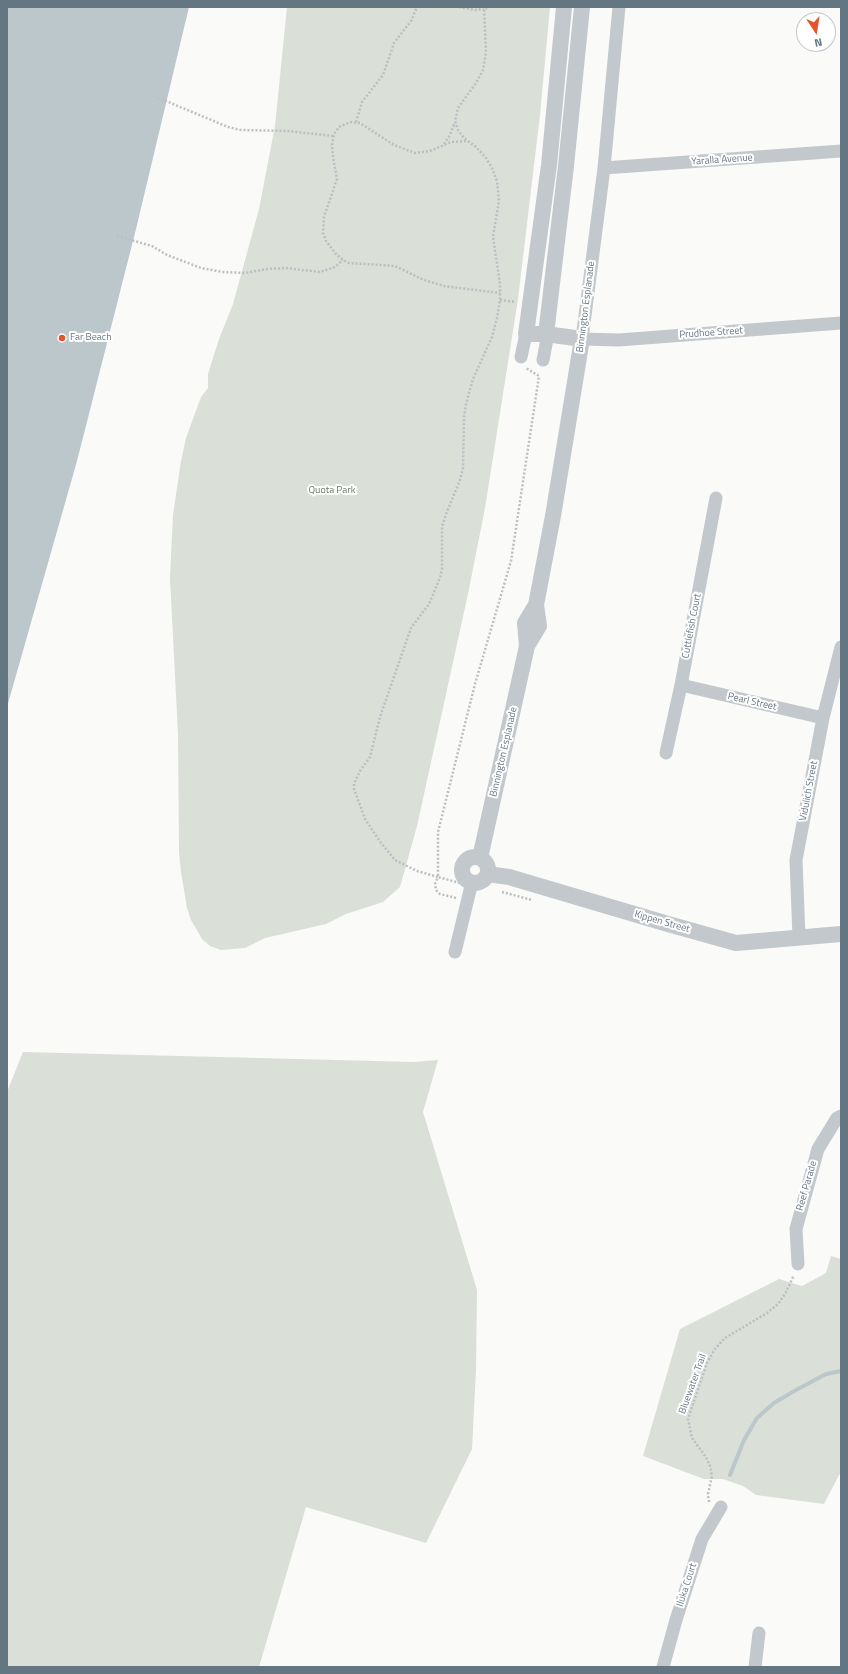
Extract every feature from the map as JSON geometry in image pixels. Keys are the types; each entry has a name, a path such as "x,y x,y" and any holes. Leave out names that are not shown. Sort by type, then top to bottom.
{"street":[{"path":"521,357 526,334 548,172 564,7"},
{"path":"543,360 566,166 582,7"},
{"name":"Binnington Esplanade","path":"480,858 528,646 525,623 536,605 553,516 582,339 604,168 619,7"},
{"name":"Yaralla Avenue","path":"604,168 841,151"},
{"name":"Prudhoe Street","path":"582,339 619,340 841,324"},
{"path":"526,334 547,334 582,339"},
{"name":"Cuttlefish Court","path":"666,753 681,685 716,498"},
{"name":"Vidulich Street","path":"799,937 796,860 823,718 841,648"},
{"name":"Pearl Street","path":"681,685 823,718"},
{"path":"471,858 480,858 487,864 488,874 480,882 472,882 465,878 463,866 466,861 471,858"},
{"name":"Kippen Street","path":"488,874 509,877 668,924 736,942 841,934"},
{"path":"455,952 472,882"},
{"name":"Reef Parade","path":"798,1264 796,1229 818,1149 837,1118 841,1116"},
{"name":"Iluka Court","path":"663,1667 676,1620 702,1539 721,1507"},
{"path":"755,1667 759,1633"}],"path":[{"path":"356,122 362,102 384,75 394,43 411,21 417,7"},
{"path":"459,7 475,10 489,7"},
{"path":"443,145 450,135 458,108 476,84 484,65 486,52 484,9"},
{"path":"154,96 228,127 241,130 288,131 333,136"},
{"path":"455,121 458,130 467,141 480,150 492,168 497,181 499,201 493,237 498,268 500,300 492,337 472,379 466,404 464,418 463,468 460,480 442,526 442,569 440,578 429,604 411,628 380,717 370,758 360,771 354,784 354,794 364,819 393,858 400,864 438,877 435,888 440,894 468,901"},
{"path":"467,141 454,142 430,151 416,153 394,145 365,125 356,122 347,123 339,127 333,136 332,157 337,179 324,217 324,237 328,244 343,260 357,264 395,266 424,280 444,286 500,293"},
{"path":"117,236 152,246 174,258 201,268 223,272 245,274 267,269 285,268 320,272 335,267 343,260"},
{"path":"500,300 518,302"},
{"name":"Bluewater Trail","path":"708,1494 712,1476 710,1466 706,1456 692,1438 688,1419 707,1363 725,1338 767,1313 782,1300 798,1264"}],"green space":[{"name":"Quota Park","path":"287,7 550,7 540,115 518,299 485,508 468,594 417,826 400,887 383,902 346,914 326,924 265,938 245,948 221,950 210,946 202,939 191,920 187,908 181,872 179,852 178,734 170,578 173,515 186,438 201,397 208,388 208,374 219,339 233,304 259,209 275,126"},
{"path":"23,1052 414,1062 438,1060 423,1112 477,1290 476,1370 472,1449 426,1543 306,1507 259,1667 7,1667 7,1092"},
{"path":"831,1256 841,1259 841,1474 839,1475 824,1504 756,1495 743,1486 723,1479 704,1479 643,1456 680,1329 779,1279 802,1286 826,1273"}],"shaded area":[{"name":"Far Beach","path":"7,7 189,7 136,229 77,461 7,707"}],"waterway":[{"path":"730,1475 744,1440 757,1418 774,1403 796,1390 826,1374 841,1371"}],"place":[{"name":"Far Beach","path":"62,338"}]}
